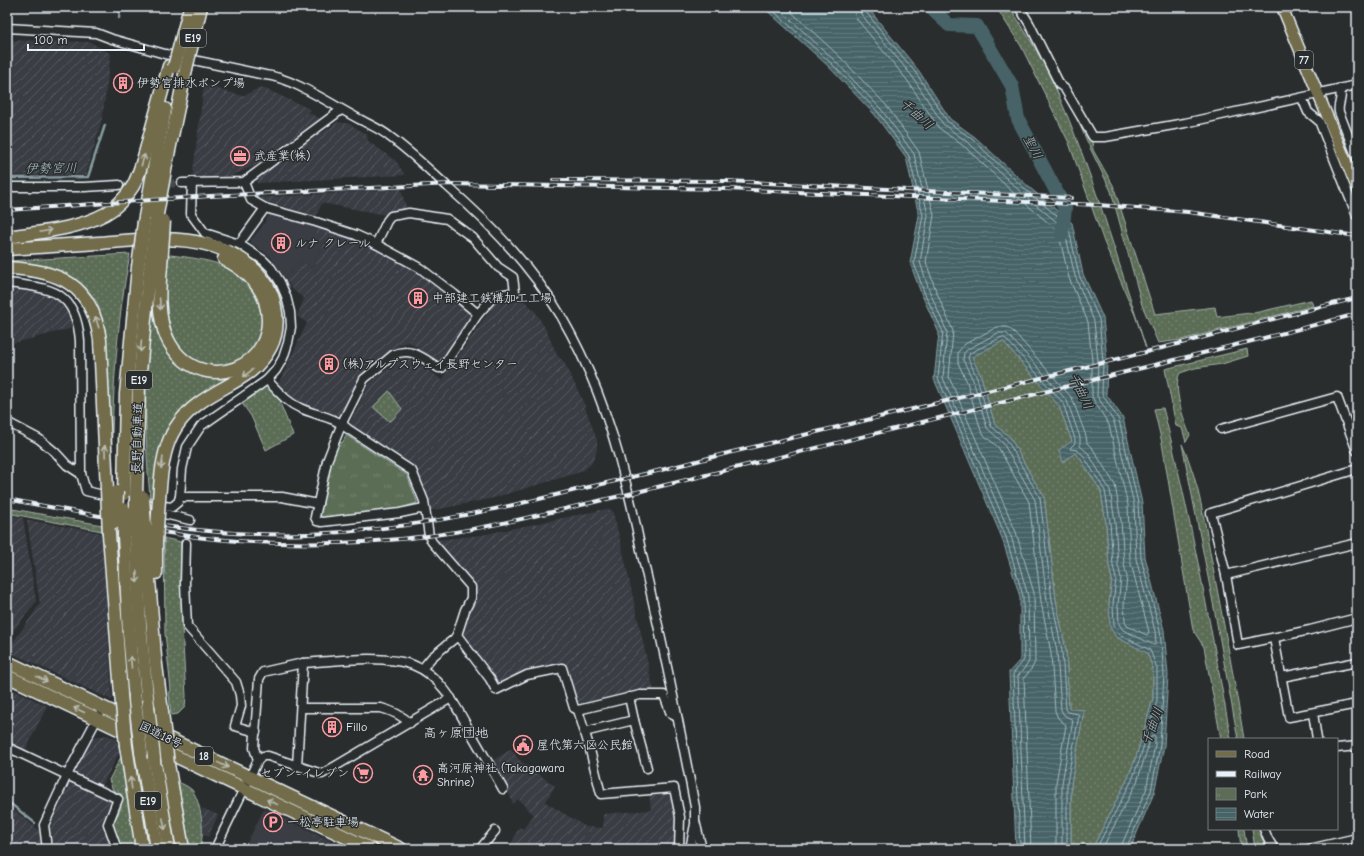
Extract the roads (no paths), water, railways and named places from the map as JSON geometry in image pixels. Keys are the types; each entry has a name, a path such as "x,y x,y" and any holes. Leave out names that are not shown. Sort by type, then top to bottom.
{"highway":[{"path":"7,237 55,230 84,223 106,214 124,198 132,187 143,161 176,67 186,7"},
{"name":"長野自動車道","path":"155,221 158,146 190,7"},
{"name":"長野自動車道","path":"127,495 149,266 155,221 176,112 176,67 201,7"},
{"path":"7,249 149,240 192,241 230,252 248,264 264,282 274,302 276,312 276,332 275,340 271,349 259,365 198,404 178,424 165,448 158,500 131,537"},
{"path":"7,257 131,248 168,247 192,249 216,256 244,271 259,288 264,298 268,316 267,333 262,346 254,357 246,363 230,370 213,372 194,367 178,354 167,336 161,314 159,286 149,266"},
{"name":"長野自動車道","path":"149,266 126,394 127,495 154,758 169,849"},
{"path":"7,268 30,269 45,272 67,282 82,295 93,311 99,329 127,495 131,537 155,657 168,764 183,849"},
{"path":"127,495 131,537 118,659 120,694 126,746 142,849"},
{"name":"長野自動車道","path":"131,537 129,633 141,752 157,849"},
{"name":"国道18号","path":"7,662 401,849"},
{"name":"国道18号","path":"7,676 363,847"}],"main road":[{"name":"77","path":"1282,7 1357,188"}],"street":[{"path":"1019,7 1029,23 1060,85 1065,89 1093,138 1185,123 1313,95 1319,95 1324,92 1357,85"},
{"path":"7,28 96,32 112,39 165,54 274,76 302,88 388,135 460,197 521,258 535,276 560,315 580,351 608,424 625,479 658,620 695,807 695,821 690,849"},
{"path":"1339,89 1341,92 1341,98 1338,109 1357,158"},
{"path":"1302,98 1308,112 1320,121 1357,216"},
{"path":"182,183 244,182 341,110"},
{"path":"7,283 39,287 56,293 70,305 77,321 80,349 81,474 86,491 127,495 172,507 178,502 180,497 182,468 188,447 201,426 267,380 276,370 283,358 291,327 290,312 283,289 271,268 263,260 239,244 205,233 191,214 192,182"},
{"path":"244,182 251,200 265,208 316,222 356,235 376,244 420,268 478,314"},
{"path":"7,187 84,187 118,185"},
{"path":"239,244 265,208"},
{"path":"376,244 391,216 409,213 447,219 473,238 498,267 513,277 515,292 494,296 478,314 442,368 439,368 418,354 406,351 393,354 364,379 342,423 327,462 315,517 316,521 319,522 400,513 419,509 425,510"},
{"path":"267,380 289,402 307,411 342,423 348,429 412,471 424,502 429,536 432,542 471,587 471,598 465,610 457,635 432,657 422,669"},
{"path":"1221,429 1337,397 1357,451"},
{"path":"7,422 39,439 55,452 67,465 81,474"},
{"path":"1357,469 1211,513 1226,575 1238,645 1357,618"},
{"path":"127,495 143,509 190,520"},
{"path":"180,497 282,497 318,504"},
{"path":"186,543 185,583 187,626 236,682 240,695 241,706 235,726 256,732"},
{"path":"1226,575 1357,544"},
{"path":"457,635 490,679 496,690 527,675 562,668 574,708 578,710 601,794 674,788 680,817 679,849"},
{"path":"1274,638 1289,717 1357,704"},
{"path":"258,760 254,748 259,679 263,672 303,663 340,660 383,660 405,663 422,669 436,680 451,698 503,789"},
{"path":"1282,677 1357,662"},
{"path":"297,766 303,663"},
{"path":"578,710 640,695 664,695 671,714 677,717"},
{"path":"629,697 646,768"},
{"path":"217,848 258,760 264,756 322,774 451,698"},
{"path":"47,849 44,825 67,775 103,707"},
{"path":"301,708 381,708 390,710 402,716 410,723"},
{"path":"1313,713 1317,738"},
{"path":"584,732 634,720"},
{"path":"1338,748 1357,746"},
{"path":"7,747 118,799 108,824 117,849"},
{"path":"695,821 702,849"},
{"path":"1264,830 1268,839 1275,849"},
{"path":"1269,830 1275,849"},
{"path":"480,849 495,831"},
{"path":"1309,849 1357,838"}],"water":[{"name":"千曲川","path":"763,7 867,7 919,71 950,119 975,137 1030,188 1072,223 1083,274 1103,318 1107,361 1106,394 1123,418 1142,503 1145,557 1164,630 1168,675 1164,746 1154,793 1130,849 1092,849 1128,778 1136,757 1153,699 1153,668 1147,653 1116,637 1110,627 1109,604 1112,579 1109,566 1106,523 1101,491 1080,458 1075,453 1063,462 1059,450 1072,441 1059,406 1003,341 972,357 981,376 995,425 1010,437 1044,496 1056,600 1066,651 1069,709 1084,710 1071,784 1071,849 1016,849 1009,672 1020,660 1020,597 1002,538 934,379 939,333 921,293 910,263 919,216 906,157 875,115 827,65"}],"waterway":[{"name":"伊勢宮川","path":"119,18 120,7"},
{"name":"聖川","path":"930,7 949,25 977,26 1012,86 1018,119 1065,208 1062,235"},
{"name":"伊勢宮川","path":"7,178 88,177 105,125"},
{"path":"7,801 35,823"}],"tunnel":[{"path":"119,185 182,183"},
{"path":"186,543 190,520"}],"railway":[{"path":"553,180 726,181 1071,198"},
{"path":"7,210 210,196 451,184 726,189 1098,205 1188,212 1357,236"},
{"path":"7,499 157,525 233,533 309,534 410,525 510,506 687,464 1090,366 1357,298"},
{"path":"127,526 233,541 289,543 345,543 400,539 480,528 633,493 1357,314"}],"place":[{"name":"伊勢宮排水ポンプ場","path":"123,83"},
{"name":"武産業(株)","path":"240,156"},
{"name":"ルナ クレール","path":"281,243"},
{"name":"中部建工鉄構加工工場","path":"418,298"},
{"name":"(株)アルプスウェイ長野センター","path":"329,364"},
{"name":"Fillo","path":"332,727"},
{"name":"屋代第六区公民館","path":"523,745"},
{"name":"セブン-イレブン","path":"363,773"},
{"name":"高河原神社 (Takagawara Shrine)","path":"423,775"},
{"name":"一松亭駐車場","path":"273,822"}],"district":[{"name":"高ヶ原団地","path":"456,732"}]}
